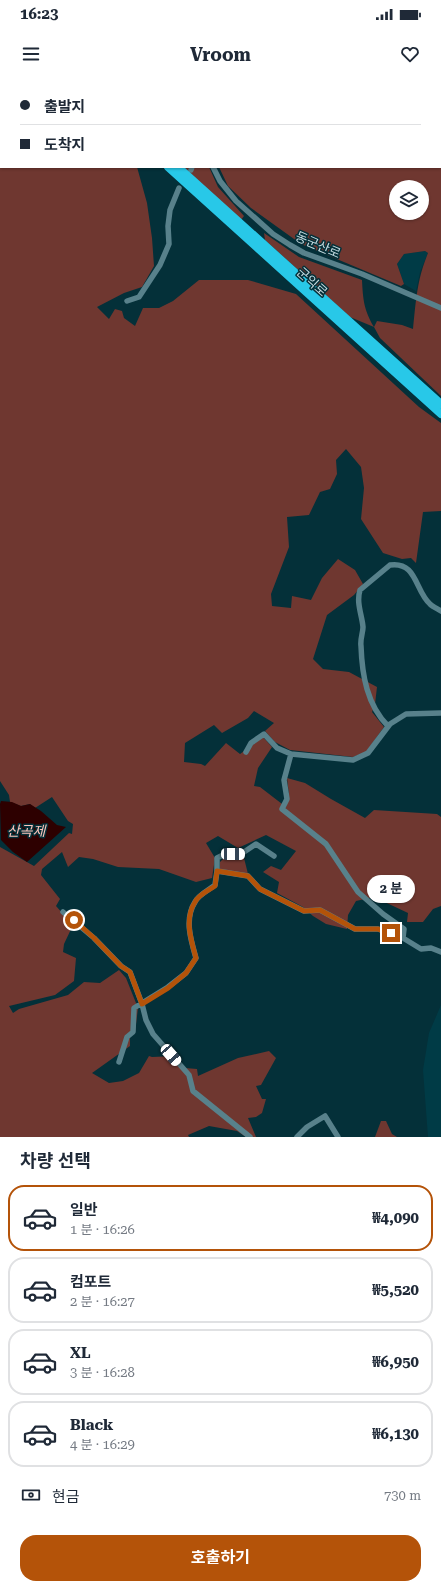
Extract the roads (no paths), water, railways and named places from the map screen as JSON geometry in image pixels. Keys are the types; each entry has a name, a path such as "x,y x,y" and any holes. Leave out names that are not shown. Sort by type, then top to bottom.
{"highway":[{"name":"군익로","path":"169,168 441,414"},
{"name":"군익로","path":"179,168 441,404"}],"street":[{"name":"동군산로","path":"214,168 220,181 236,202 273,234 290,245 304,253 362,274 441,308"},
{"path":"127,301 139,297 160,265 169,244 168,226 170,210 179,188"},
{"path":"388,726 379,717 367,693 361,644 363,628 359,607 360,590 390,565 395,565 410,570 430,604 441,611"},
{"path":"246,752 251,743 264,734 277,748 291,754 353,760 368,753 388,726 406,714 441,713"},
{"path":"291,754 284,780 287,799 282,809 326,844 358,892 383,914 404,928 404,938"},
{"path":"120,1062 127,1037 133,1032 134,1008 168,988 186,973 196,958 190,937 190,917 195,901 215,886 217,858 225,854 241,854 256,844 274,856"},
{"path":"217,871 248,876 260,889 304,911 320,910 355,929 378,929 404,938 421,949 431,948 441,952"},
{"path":"63,912 94,938 121,966 130,972 142,1004 146,1020 153,1034 189,1075 193,1091 250,1137"},
{"path":"297,1137 306,1128 325,1116 338,1137"}],"water":[{"name":"산곡제","path":"1,801 12,802 21,806 30,804 41,811 57,825 66,827 27,862 13,852 1,840"}]}
